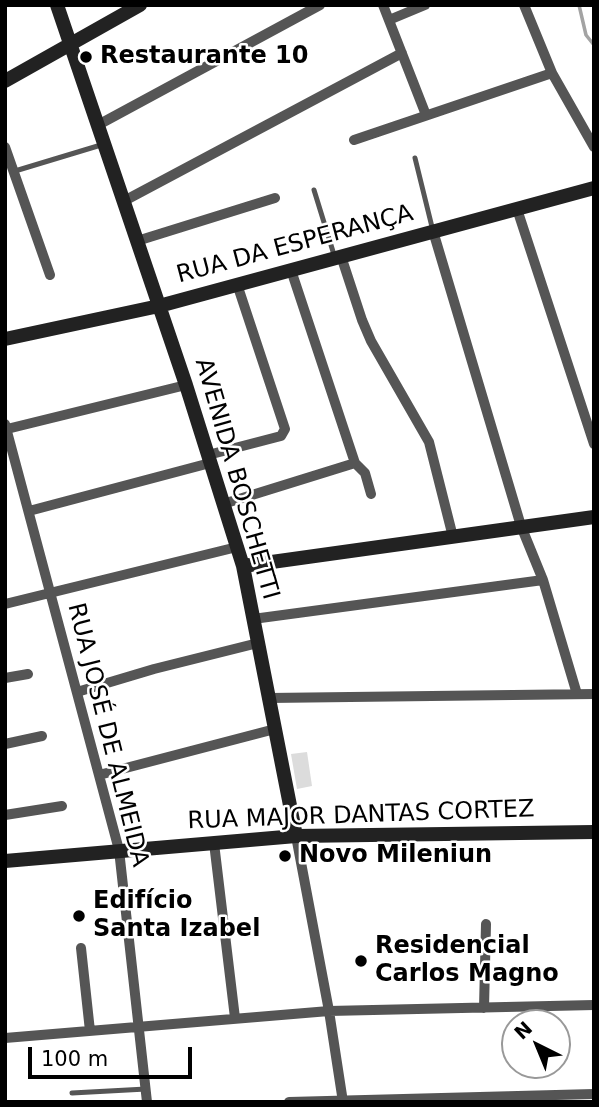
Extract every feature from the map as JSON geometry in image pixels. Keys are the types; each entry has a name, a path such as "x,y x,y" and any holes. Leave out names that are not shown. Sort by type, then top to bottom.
{"street":[{"name":"AVENIDA BOSCHETTI","path":"57,5 186,385 243,566 329,1011 343,1100"},
{"path":"5,81 140,5"},
{"path":"98,125 320,5"},
{"path":"383,5 426,115"},
{"path":"389,20 425,5"},
{"path":"524,5 552,73 594,147"},
{"path":"124,201 402,52"},
{"path":"354,140 552,73"},
{"path":"5,147 50,275"},
{"name":"RUA DA ESPERANÇA","path":"5,339 159,306 594,188"},
{"path":"137,242 275,198"},
{"path":"517,209 594,444"},
{"path":"433,232 521,526 543,580 577,694"},
{"path":"338,257 371,341 429,442 453,537"},
{"path":"291,270 355,463 365,473 371,494"},
{"path":"29,510 281,436 285,429 237,284"},
{"path":"6,427 186,385"},
{"name":"RUA JOSÉ DE ALMEIDA","path":"6,427 119,850 146,1102"},
{"path":"223,504 355,463"},
{"path":"243,566 594,517"},
{"path":"5,604 237,547"},
{"path":"253,619 543,580"},
{"path":"76,692 258,643"},
{"path":"5,678 28,674"},
{"path":"269,698 594,694"},
{"path":"99,775 275,729"},
{"path":"5,744 42,736"},
{"path":"5,815 62,806"},
{"name":"RUA MAJOR DANTAS CORTEZ","path":"5,861 296,836 594,832"},
{"path":"214,843 235,1018"},
{"path":"484,1008 486,924"},
{"path":"81,948 90,1031"},
{"path":"5,1038 329,1011 594,1005"},
{"path":"289,1102 594,1094"}],"lane":[{"path":"15,171 104,144"},
{"path":"415,158 433,232"},
{"path":"314,190 338,257"},
{"path":"72,1093 146,1088"}],"shaded area":[{"path":"307,752 312,786 297,789 291,754"}],"waterway":[{"path":"579,5 586,35 594,45"}],"place":[{"name":"Restaurante 10","path":"86,57"},
{"name":"Novo Mileniun","path":"285,856"},
{"name":"Edifício Santa Izabel","path":"79,916"},
{"name":"Residencial Carlos Magno","path":"361,961"}]}
